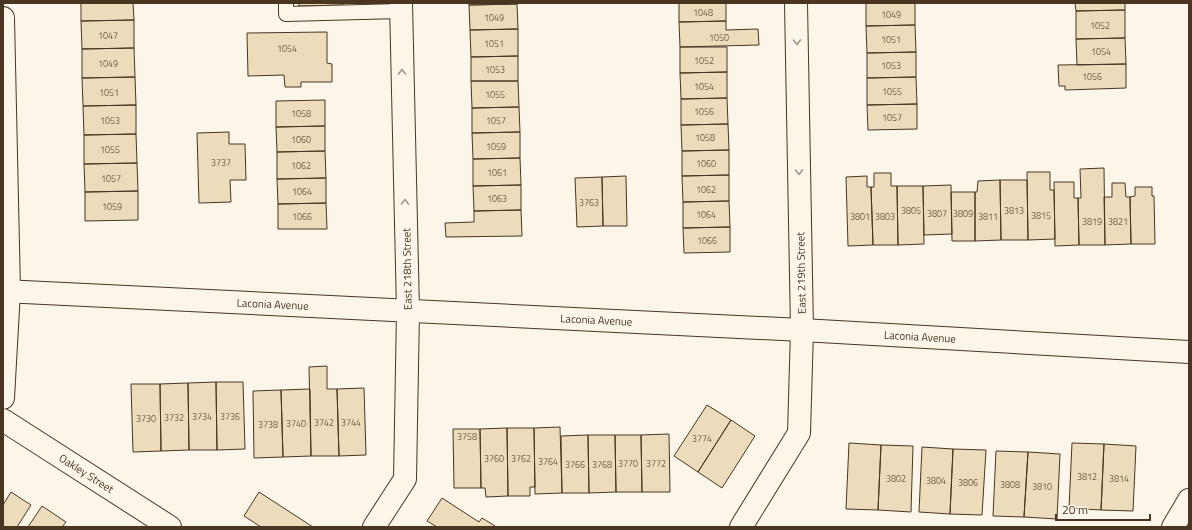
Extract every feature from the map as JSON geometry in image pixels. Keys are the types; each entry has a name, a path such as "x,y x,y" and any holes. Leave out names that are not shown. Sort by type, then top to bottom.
{"street":[{"name":"East 219th Street","path":"741,527 799,433 802,330 796,3"},
{"name":"East 218th Street","path":"374,527 405,479 408,311 401,7"},
{"path":"3,18 6,291 3,398"},
{"name":"Laconia Avenue","path":"6,291 802,330 1189,352"},
{"name":"Oakley Street","path":"3,420 170,527"},
{"path":"1173,527 1189,500"}],"lane":[{"path":"286,3 286,14 401,7"}],"building":[{"path":"81,3 133,3 134,20 81,21"},
{"path":"299,3 343,3 343,5 299,6"},
{"path":"469,3 517,3 517,4 469,5"},
{"path":"679,3 726,3 726,21 679,22"},
{"path":"866,3 915,3 915,25 866,26"},
{"path":"1075,3 1125,3 1125,10 1076,11"},
{"path":"517,4 518,29 470,30 469,5"},
{"path":"1125,10 1125,38 1076,39 1076,11"},
{"path":"134,20 134,48 82,49 81,21"},
{"path":"726,21 726,30 758,29 759,45 680,47 679,22"},
{"path":"915,25 916,52 867,53 866,26"},
{"path":"518,29 518,56 471,57 470,30"},
{"path":"327,32 327,63 332,64 332,82 301,82 301,87 285,87 284,75 248,76 247,33"},
{"path":"1125,38 1126,64 1077,65 1076,39"},
{"path":"680,47 727,47 727,72 680,73"},
{"path":"134,48 135,77 82,78 82,49"},
{"path":"916,52 916,77 867,78 867,53"},
{"path":"518,56 518,81 471,81 471,57"},
{"path":"1126,64 1126,88 1065,90 1065,86 1059,86 1058,65"},
{"path":"727,72 727,98 681,99 680,73"},
{"path":"135,77 136,105 83,106 82,78"},
{"path":"916,77 917,104 867,105 867,78"},
{"path":"471,81 518,81 519,107 472,108"},
{"path":"727,98 728,124 681,125 681,99"},
{"path":"325,100 325,126 276,127 276,101"},
{"path":"917,104 917,129 868,130 867,105"},
{"path":"136,105 136,134 84,135 83,106"},
{"path":"519,107 520,132 472,133 472,108"},
{"path":"728,124 729,150 682,151 681,125"},
{"path":"325,126 325,151 277,152 276,127"},
{"path":"229,132 229,144 245,144 246,180 230,180 231,202 199,203 197,133"},
{"path":"520,132 520,158 473,159 472,133"},
{"path":"136,134 137,163 84,164 84,135"},
{"path":"729,150 729,175 682,176 682,151"},
{"path":"325,151 326,178 277,179 277,152"},
{"path":"520,158 521,185 473,186 473,159"},
{"path":"137,163 138,191 85,192 84,164"},
{"path":"1104,168 1105,245 1079,245 1078,198 1081,198 1080,169"},
{"path":"1027,172 1050,172 1050,190 1054,190 1055,239 1028,240"},
{"path":"874,173 891,173 891,186 897,186 898,245 873,245 871,187 874,187"},
{"path":"729,175 729,201 683,202 682,176"},
{"path":"626,176 627,226 603,226 602,177"},
{"path":"867,176 867,187 871,187 873,245 848,246 846,177"},
{"path":"602,177 603,226 577,227 575,178"},
{"path":"326,178 326,203 278,204 277,179"},
{"path":"1000,180 1001,240 975,241 975,192 977,192 978,181"},
{"path":"1000,180 1027,180 1028,240 1001,240"},
{"path":"1054,182 1074,182 1074,198 1078,198 1079,245 1055,246"},
{"path":"1112,183 1125,183 1126,197 1130,197 1131,244 1105,245 1104,197 1112,197"},
{"path":"521,185 521,210 474,211 473,186"},
{"path":"951,185 952,234 924,235 923,186"},
{"path":"897,186 923,186 924,244 898,245"},
{"path":"1135,187 1152,187 1152,196 1154,196 1155,244 1131,244 1130,197 1135,196"},
{"path":"138,191 138,220 85,221 85,192"},
{"path":"951,192 975,192 975,241 952,241"},
{"path":"729,201 730,227 683,228 683,202"},
{"path":"326,203 327,229 278,229 278,204"},
{"path":"521,210 522,236 446,237 445,223 474,222 474,211"},
{"path":"730,227 730,252 684,253 683,228"},
{"path":"327,366 327,389 337,389 339,456 311,456 309,367"},
{"path":"216,382 217,450 189,450 188,383"},
{"path":"216,382 243,382 245,449 217,450"},
{"path":"188,383 189,450 161,451 160,384"},
{"path":"131,384 160,384 161,451 133,452"},
{"path":"364,388 366,455 339,456 337,389"},
{"path":"310,389 311,456 283,457 281,390"},
{"path":"281,390 283,457 254,458 253,391"},
{"path":"707,405 731,420 698,472 674,456"},
{"path":"731,420 755,436 722,488 698,472"},
{"path":"560,427 562,493 535,494 534,428"},
{"path":"507,428 508,496 486,497 485,488 481,488 480,429"},
{"path":"507,428 534,428 535,487 530,487 530,496 508,496"},
{"path":"453,429 480,429 481,488 454,488"},
{"path":"669,434 670,492 642,492 641,435"},
{"path":"588,435 589,493 562,493 561,436"},
{"path":"588,435 615,435 616,492 589,493"},
{"path":"615,435 641,435 642,492 616,492"},
{"path":"849,443 881,445 878,510 846,509"},
{"path":"1072,443 1104,444 1101,510 1069,508"},
{"path":"1104,444 1136,446 1133,511 1101,510"},
{"path":"881,445 913,446 911,512 878,510"},
{"path":"922,447 953,449 950,514 919,512"},
{"path":"953,449 986,450 982,515 950,514"},
{"path":"996,451 1028,452 1024,517 993,516"},
{"path":"1028,452 1060,454 1057,519 1024,517"},
{"path":"11,492 31,505 17,527 3,527 3,505"},
{"path":"259,492 313,527 261,527 244,516"},
{"path":"442,498 479,522 482,518 495,526 437,527 427,521"},
{"path":"42,506 66,522 62,527 28,527"}]}
